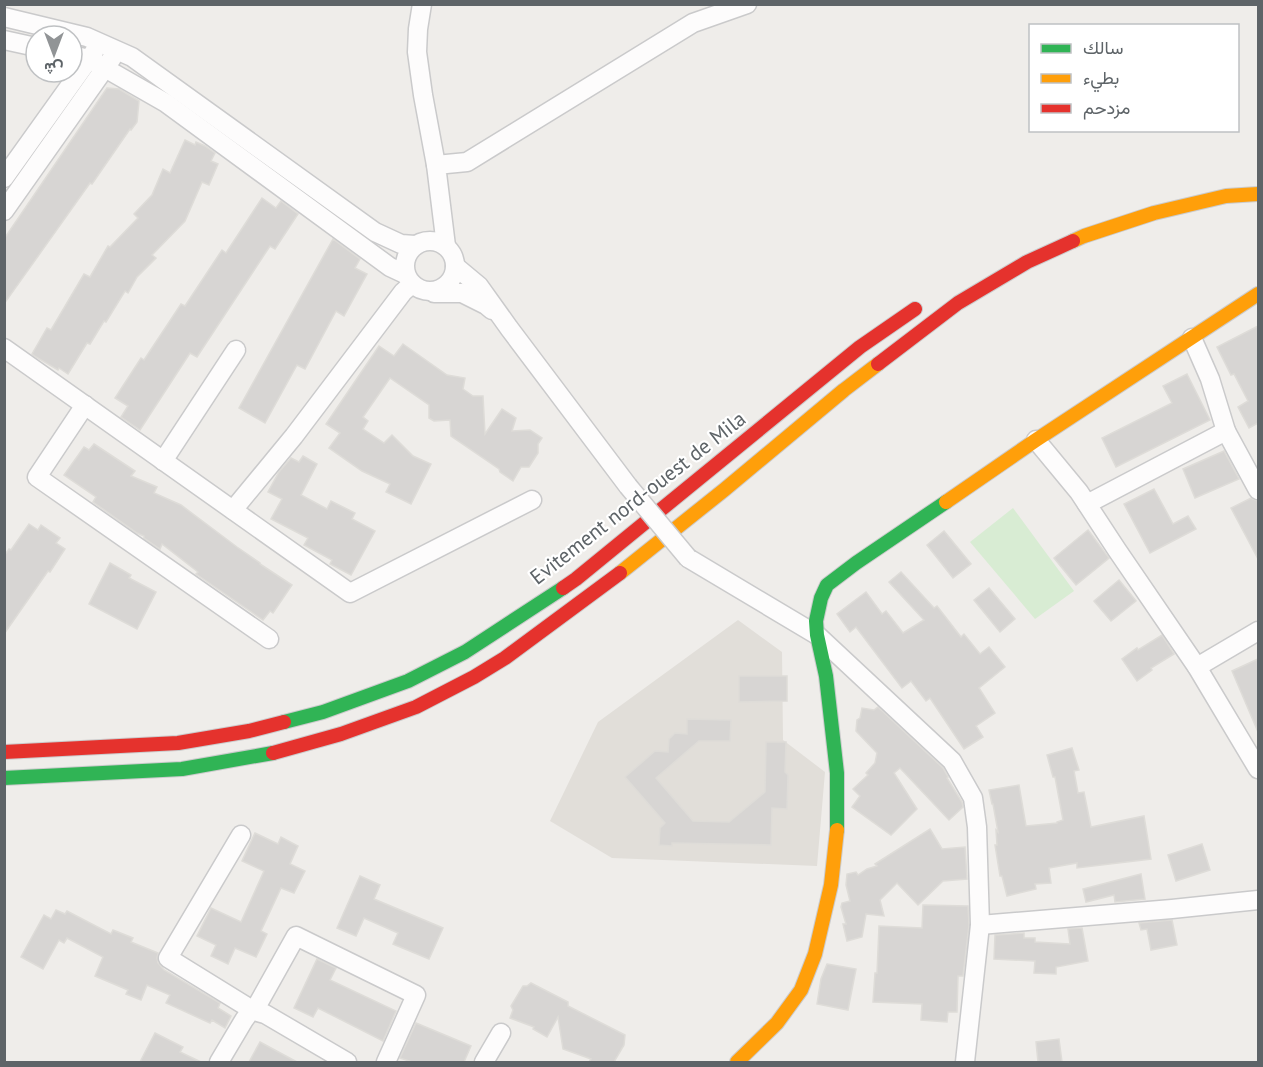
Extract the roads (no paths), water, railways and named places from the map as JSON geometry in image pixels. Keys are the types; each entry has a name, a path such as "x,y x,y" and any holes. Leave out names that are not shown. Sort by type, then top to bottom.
{"main road":[{"path":"4,778 182,769 274,753 341,734 416,707 505,658 602,588 844,390 958,303 1027,262 1084,236 1154,213 1226,196 1258,194"},
{"path":"737,1062 777,1023 801,990 815,954 831,885 837,833 837,773 826,676 816,621 821,598 827,585 1036,440 1258,294"},
{"name":"Evitement nord-ouest de Mila","path":"4,752 178,744 237,734 322,712 408,681 465,652 576,579 860,347 926,301"}],"street":[{"path":"422,4 417,52 436,165 446,246 455,259 455,275 445,288 430,292"},
{"path":"436,165 467,162 693,23 747,4"},
{"path":"4,17 87,37 132,57 375,232 402,244 415,245 431,241 446,246"},
{"path":"4,40 24,44"},
{"path":"4,211 100,43"},
{"path":"4,178 89,61 118,51"},
{"path":"89,61 165,103 409,279"},
{"path":"415,245 405,258 409,279 414,287 430,292 462,293 486,304 509,328"},
{"path":"455,266 479,286 628,486 688,558 817,635 952,760 973,798 977,827 980,925 965,1062"},
{"path":"233,510 294,436 403,292 409,279"},
{"path":"1192,338 1210,380 1226,431 1258,490"},
{"path":"4,348 351,593 532,500"},
{"path":"163,461 236,350"},
{"path":"85,405 37,477 268,639"},
{"path":"1087,504 1226,431"},
{"path":"1036,440 1080,492 1116,550 1197,667 1258,769"},
{"path":"1197,667 1258,631"},
{"path":"241,835 168,958 254,1011 266,1014 347,1062"},
{"path":"980,925 1258,900"},
{"path":"219,1062 244,1020 249,1013 254,1011 296,936 416,995 386,1062"},
{"path":"484,1062 501,1033"}]}
